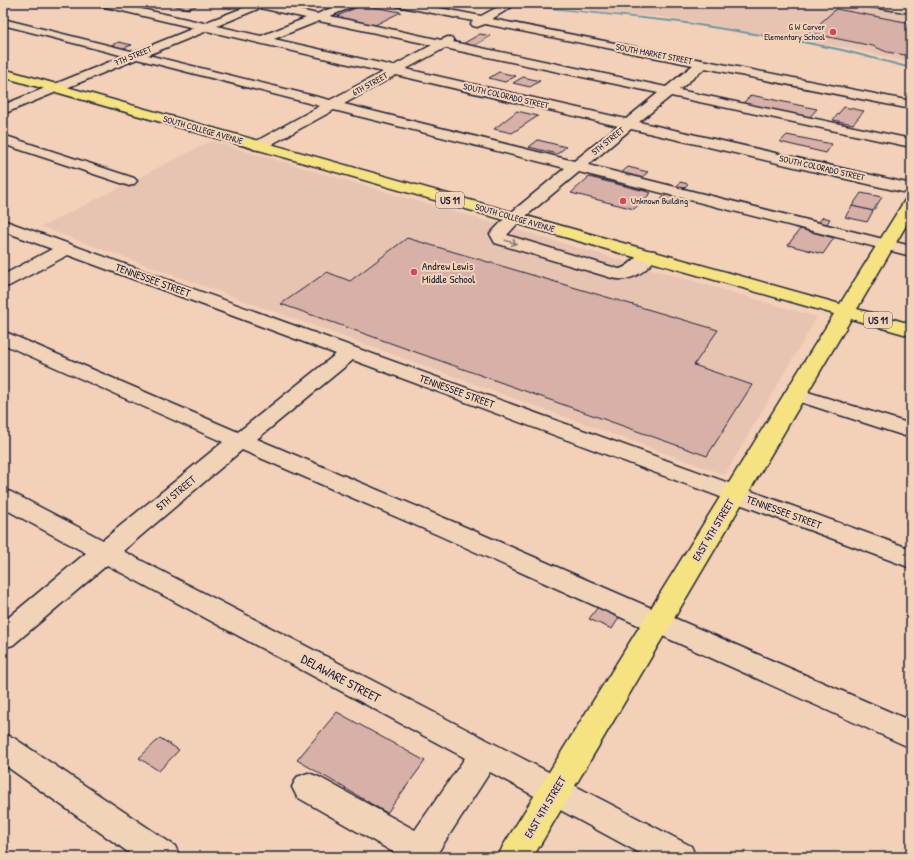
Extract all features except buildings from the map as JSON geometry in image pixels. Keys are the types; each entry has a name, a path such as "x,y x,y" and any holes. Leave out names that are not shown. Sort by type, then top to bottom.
{"main road":[{"name":"SOUTH COLLEGE AVENUE","path":"3,74 911,330"},
{"name":"EAST 4TH STREET","path":"515,857 911,203"}],"street":[{"name":"SOUTH COLORADO STREET","path":"101,3 911,189"},
{"path":"262,40 353,3"},
{"name":"SOUTH MARKET STREET","path":"397,3 911,105"},
{"path":"866,3 907,7"},
{"path":"258,4 911,143"},
{"name":"7TH STREET","path":"3,110 258,4"},
{"name":"6TH STREET","path":"258,146 463,33 475,26 481,20 510,5"},
{"path":"3,22 911,251"},
{"name":"5TH STREET","path":"649,255 632,272 618,274 501,239 498,234 514,218 702,64"},
{"path":"3,139 129,181"},
{"name":"TENNESSEE STREET","path":"3,224 911,559"},
{"path":"3,282 67,248"},
{"path":"3,337 133,395 658,622 911,735"},
{"name":"5TH STREET","path":"3,637 230,448 241,441 350,352"},
{"path":"796,394 911,431"},
{"name":"DELAWARE STREET","path":"3,498 484,755 679,857"},
{"path":"3,747 162,857"},
{"path":"308,787 418,854 484,755"}],"shaded area":[{"name":"G W Carver Elementary School","path":"601,3 847,3 911,14 911,63 849,48 662,17 584,13"},
{"name":"Andrew Lewis Middle School","path":"211,141 817,317 725,475 41,227"}],"waterway":[{"path":"496,3 680,22 798,41 842,50 911,68"}],"place":[{"name":"G W Carver Elementary School","path":"833,32"},
{"name":"Unknown Building","path":"623,201"},
{"name":"Andrew Lewis Middle School","path":"414,272"}]}
